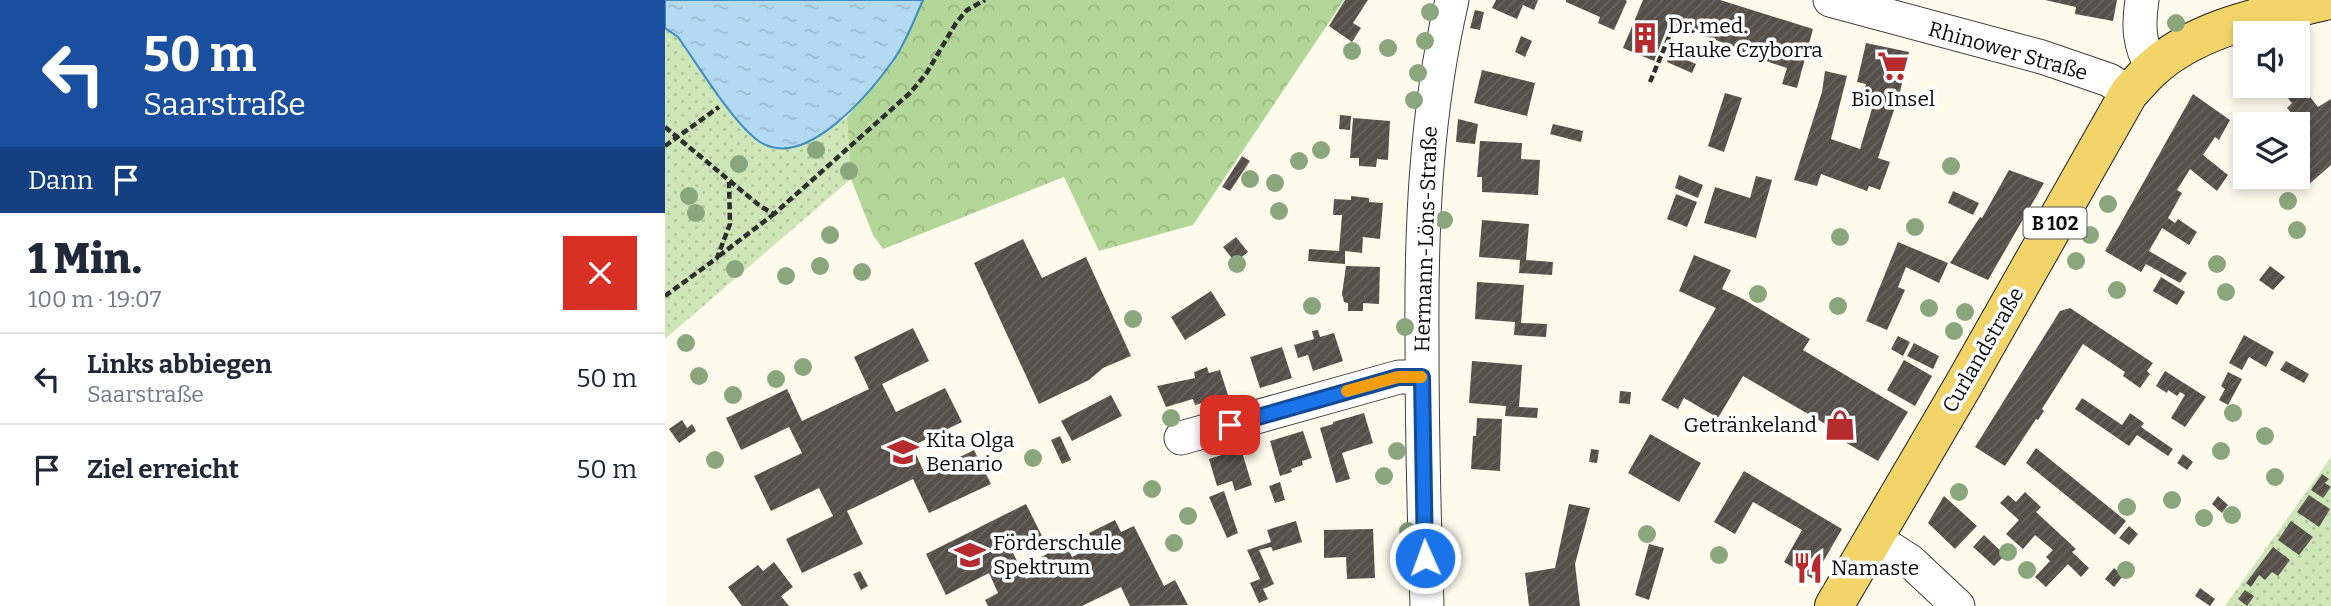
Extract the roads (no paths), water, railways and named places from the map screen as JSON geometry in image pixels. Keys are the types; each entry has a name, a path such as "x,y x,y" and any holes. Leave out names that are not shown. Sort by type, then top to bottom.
{"main road":[{"name":"B 102","path":"2141,80 2190,42 2244,22 2329,0"},
{"name":"Curlandstraße","path":"1834,606 2141,80"}],"street":[{"name":"Hermann-Löns-Straße","path":"1427,606 1422,487 1421,271 1428,132 1451,0"},
{"name":"Rhinower Straße","path":"1830,0 2042,57 2109,80 2141,80"},
{"path":"2141,80 2143,51 2139,20 2142,0"},
{"path":"1181,438 1398,377 1422,377"},
{"path":"1874,538 1910,561 1958,606"}],"water":[{"path":"665,0 923,0 897,55 852,109 815,138 796,146 778,148 760,142 750,134 717,94 678,37 665,28"}],"place":[{"name":"Dr. med. Hauke Czyborra","path":"1645,38"},
{"name":"Bio Insel","path":"1893,66"},
{"name":"Getränkeland","path":"1840,425"},
{"name":"Kita Olga Benario","path":"903,452"},
{"name":"Förderschule Spektrum","path":"970,555"},
{"name":"Namaste","path":"1808,568"}]}
